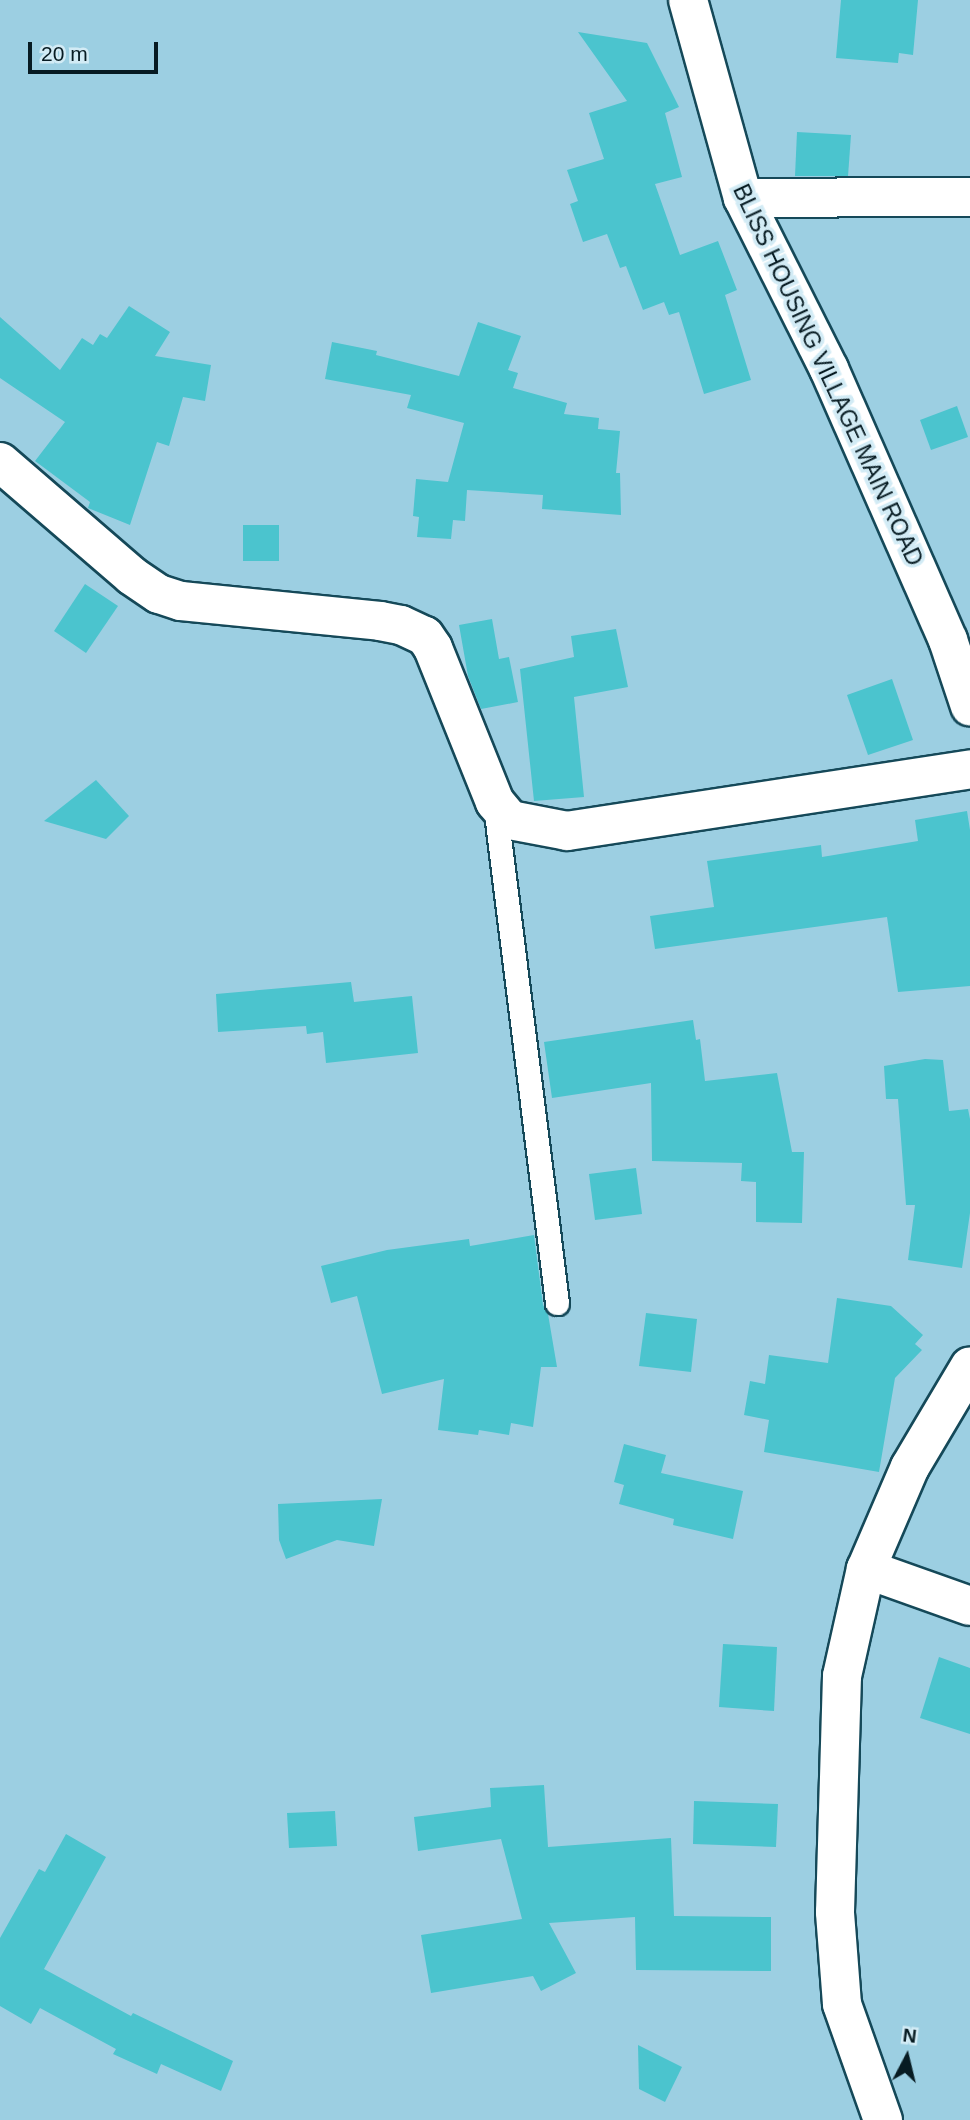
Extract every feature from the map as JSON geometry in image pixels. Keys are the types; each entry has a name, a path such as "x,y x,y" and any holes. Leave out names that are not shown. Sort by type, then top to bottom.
{"street":[{"name":"BLISS HOUSING VILLAGE MAIN ROAD","path":"688,0 743,198 829,369 948,640 970,706"},
{"path":"743,198 970,197"},
{"path":"0,462 132,576 159,594 181,601 380,621 401,625 425,636 433,648 495,802 510,820 567,831 970,769"},
{"path":"883,2120 842,2004 835,1912 842,1676 866,1569 909,1467 970,1366"},
{"path":"866,1569 970,1606"}],"lane":[{"path":"495,802 557,1303"}],"building":[{"path":"841,0 918,0 913,55 899,53 898,63 836,58"},
{"path":"578,32 647,43 679,107 665,113 682,177 655,184 680,255 718,241 737,290 725,295 751,380 704,394 679,312 669,315 664,302 643,310 626,266 620,268 607,234 583,242 570,204 578,201 567,170 604,159 589,113 627,101"},
{"path":"797,132 851,135 848,176 795,176"},
{"path":"129,306 170,332 155,356 211,365 205,401 183,397 169,446 157,442 130,525 88,508 90,502 35,461 65,422 0,378 0,317 60,370 82,338 93,345 100,334 107,338"},
{"path":"478,322 521,336 508,370 518,373 513,388 567,403 564,414 599,418 598,429 620,431 616,473 620,473 621,515 542,509 543,495 467,490 465,521 453,520 451,539 417,537 419,517 413,516 416,479 448,482 464,423 407,408 411,395 325,379 332,342 377,351 376,355 459,376"},
{"path":"957,406 968,437 931,450 920,420"},
{"path":"243,525 279,525 279,561 243,561"},
{"path":"85,584 118,606 86,653 54,631"},
{"path":"492,619 499,659 509,657 518,702 481,709 468,676 459,625"},
{"path":"616,629 628,687 574,697 584,797 534,801 520,669 574,657 571,636"},
{"path":"892,679 913,740 868,755 847,695"},
{"path":"96,780 129,816 106,839 44,821"},
{"path":"967,811 970,830 970,986 898,992 887,917 655,949 650,916 714,907 707,861 821,845 822,857 918,841 915,820"},
{"path":"351,982 354,1002 412,996 418,1053 326,1063 323,1032 307,1034 306,1026 218,1032 216,994"},
{"path":"693,1020 696,1040 700,1039 705,1081 777,1073 792,1152 804,1152 802,1223 756,1222 756,1182 741,1181 742,1163 652,1161 651,1083 552,1098 544,1042"},
{"path":"925,1059 943,1060 949,1111 968,1109 970,1119 970,1213 962,1268 908,1260 915,1205 906,1205 898,1099 886,1099 884,1066"},
{"path":"636,1168 642,1214 595,1220 589,1174"},
{"path":"534,1235 543,1305 548,1314 557,1367 541,1367 533,1427 511,1423 509,1435 479,1430 478,1435 438,1430 444,1379 382,1394 357,1296 331,1303 321,1266 387,1250 469,1239 470,1246"},
{"path":"837,1298 891,1306 923,1335 915,1344 922,1350 895,1378 879,1472 764,1452 769,1420 744,1415 750,1381 765,1384 769,1355 828,1363"},
{"path":"646,1313 697,1319 691,1372 639,1366"},
{"path":"624,1444 666,1455 661,1473 743,1491 733,1539 673,1525 674,1519 619,1504 624,1485 614,1482"},
{"path":"382,1499 374,1546 337,1540 286,1559 279,1540 278,1504"},
{"path":"723,1644 777,1647 774,1711 719,1707"},
{"path":"939,1657 970,1668 970,1734 920,1718"},
{"path":"544,1785 548,1847 671,1838 674,1916 771,1917 771,1971 636,1970 635,1917 549,1923 576,1973 541,1991 533,1976 431,1993 421,1935 522,1919 501,1839 418,1851 414,1817 491,1807 490,1788"},
{"path":"694,1801 778,1804 776,1847 693,1844"},
{"path":"335,1811 337,1846 289,1848 287,1813"},
{"path":"66,1834 106,1857 44,1969 131,2016 133,2013 233,2061 221,2091 161,2064 157,2074 113,2054 116,2049 40,2008 31,2024 0,2006 0,1938 39,1869 45,1872"},
{"path":"638,2045 682,2067 665,2102 639,2089"}]}
